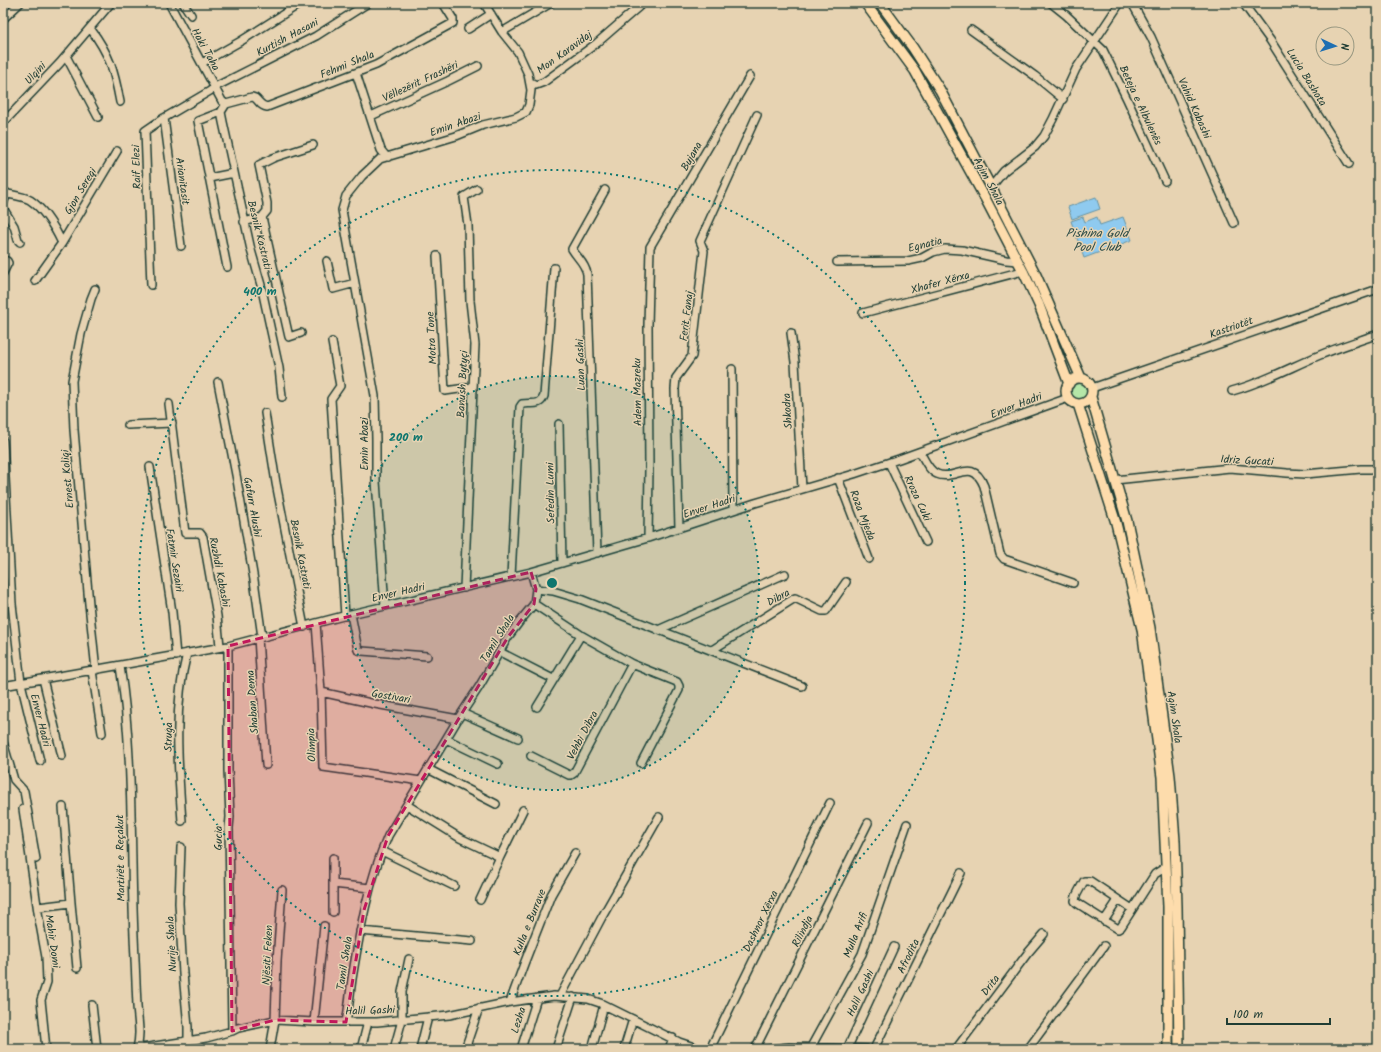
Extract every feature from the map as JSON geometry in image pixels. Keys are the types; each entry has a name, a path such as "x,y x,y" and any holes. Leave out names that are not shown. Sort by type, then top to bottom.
{"main road":[{"name":"Agim Shala","path":"864,3 914,71 985,198 1018,261 1039,305 1069,384 1066,393 1068,398"},
{"name":"Agim Shala","path":"880,3 913,48 940,90 1036,275 1080,378"},
{"path":"1068,398 1074,403 1086,403 1092,392 1087,381 1080,378 1075,379 1069,384"},
{"name":"Agim Shala","path":"1092,392 1127,521 1150,628 1170,776 1175,841 1179,1049"},
{"name":"Agim Shala","path":"1078,404 1116,523 1142,629 1162,777 1168,907 1168,1049"}],"street":[{"path":"3,19 20,3"},
{"name":"Ulqini","path":"3,123 66,56 111,3"},
{"name":"Haki Taha","path":"169,3 214,87 222,101 226,104"},
{"path":"183,3 191,15"},
{"path":"202,63 241,41 301,3"},
{"name":"Kurtish Hasani","path":"214,87 316,36 368,3"},
{"name":"Fehmi Shala","path":"226,104 232,104 252,97 255,98 260,104 267,107 376,64 453,22 453,19 443,3"},
{"name":"Mon Karavidaj","path":"484,3 502,32 518,52 530,82 536,85 544,82 597,43 643,3"},
{"path":"502,32 551,3"},
{"name":"Beteja e Albulenës","path":"1051,3 1103,50 1165,182"},
{"path":"991,187 1004,172 1035,147 1044,136 1076,69 1120,3"},
{"name":"Vahid Kabashi","path":"1132,3 1151,36 1234,223"},
{"name":"Lucia Bashota","path":"1243,3 1270,40 1349,164"},
{"path":"468,29 491,14"},
{"path":"90,28 108,56 113,67 120,102"},
{"path":"971,30 1063,98"},
{"path":"66,56 98,117"},
{"name":"Vëllezërit Frashëri","path":"371,116 478,66"},
{"name":"Vëllezërit Frashëri","path":"356,73 381,150 388,157"},
{"name":"Bujana","path":"650,247 750,76"},
{"name":"Emin Abazi","path":"385,606 376,481 375,396 342,210 346,196 362,176 380,159 456,136 483,125 516,117 526,112 529,105 530,82"},
{"name":"Raif Elezi","path":"151,285 145,131 210,91 214,87"},
{"path":"226,104 222,112 198,121 226,267"},
{"name":"Besnik Kastrati","path":"222,112 250,250 261,285 279,368 282,397"},
{"name":"Ferit Fanaj","path":"679,528 675,389 676,378 692,356 704,251 700,241 758,115"},
{"name":"Arianitasit","path":"164,118 181,246"},
{"path":"244,222 262,217 268,209 259,165 273,158 313,145"},
{"name":"Gjon Sereqi","path":"35,281 62,243 117,151"},
{"path":"209,178 234,173"},
{"name":"Banush Bytyçi","path":"464,588 475,344 470,301 468,225 464,197 477,189"},
{"name":"Luan Gashi","path":"597,553 587,274 586,265 576,256 572,249 605,190"},
{"path":"3,204 5,193"},
{"name":"Gjon Sereqi","path":"5,193 30,200 37,206 50,220 62,243"},
{"path":"3,208 14,226 20,242"},
{"path":"262,217 289,337 300,334"},
{"name":"Adem Mazreku","path":"648,538 648,325 650,247"},
{"name":"Egnatia","path":"837,262 908,261 922,258 933,252 945,249 962,250 1006,260 1018,261"},
{"name":"Motra Tone","path":"437,256 445,391 473,388"},
{"path":"3,262 4,260 8,263 3,271"},
{"path":"327,261 334,288 355,283"},
{"path":"511,576 520,407 522,404 538,404 542,401 544,396 554,268"},
{"name":"Xhafer Xërxa","path":"863,313 1023,271"},
{"name":"Ernest Koliqi","path":"94,670 74,430 72,381 82,334 95,289"},
{"name":"Kastriotët","path":"1092,392 1378,289"},
{"name":"Shkodra","path":"791,332 795,362 802,489"},
{"path":"1232,390 1287,370 1321,354 1378,334"},
{"path":"332,342 340,386 331,399 348,615 358,650 427,656"},
{"path":"732,369 733,510"},
{"name":"Gafurr Alushi","path":"218,382 254,580 260,637"},
{"name":"Enver Hadri","path":"3,686 176,656 220,646 228,646 348,615 531,572 648,538 733,510 889,463 1068,398"},
{"name":"Ruzhdi Kabashi","path":"169,404 185,533 200,533 203,537 217,616 220,646"},
{"name":"Besnik Kastrati","path":"265,413 276,483 304,627"},
{"path":"128,425 172,423"},
{"name":"Sefedin Lumi","path":"559,424 562,563"},
{"path":"3,441 12,604 21,683"},
{"path":"920,452 924,460 934,472 939,475 968,472 976,473 980,478 984,486 1000,554 1004,559 1073,583"},
{"name":"Rroza Cuki","path":"889,463 926,542"},
{"name":"Fatmir Sezairi","path":"150,467 172,612 176,656"},
{"name":"Idriz Gucati","path":"1115,480 1230,468 1305,474 1378,469"},
{"name":"Roza Mjeda","path":"838,478 868,559"},
{"path":"531,572 536,589 534,604 581,635 632,664 677,682 679,690 642,763"},
{"name":"Dibra","path":"658,630 785,574"},
{"name":"Dibra","path":"712,650 795,598 822,611 826,611 846,582"},
{"path":"536,589 553,591 580,599 802,686"},
{"name":"Tamil Shala","path":"346,1022 360,931 370,888 388,836 458,719 520,620 534,604"},
{"name":"Olimpia","path":"316,623 321,692 323,767 421,781"},
{"path":"537,707 581,635"},
{"name":"Shaban Dema","path":"260,637 266,764"},
{"name":"Gucia","path":"228,646 232,1031"},
{"path":"500,652 551,678"},
{"name":"Struga","path":"182,821 178,748 180,697 183,666 187,653"},
{"name":"Vehbi Dibra","path":"531,756 569,775 572,775 632,664"},
{"name":"Martirët e Reçakut","path":"120,666 126,715 134,937 140,1035 136,1049"},
{"path":"94,670 102,733"},
{"name":"Enver Hadri","path":"43,679 62,756"},
{"name":"Enver Hadri","path":"21,683 40,761"},
{"name":"Gostivari","path":"321,692 375,704 458,719"},
{"path":"462,713 518,738"},
{"path":"446,739 498,764"},
{"path":"3,742 14,780 24,791 36,859"},
{"path":"428,769 496,804"},
{"name":"Dashnor Xërxa","path":"710,1049 830,803"},
{"path":"407,805 460,838 500,857"},
{"name":"Mahir Domi","path":"63,807 76,968"},
{"name":"Mahir Domi","path":"23,809 46,957 47,982 41,1000 46,1049"},
{"path":"480,900 523,810"},
{"path":"560,996 602,917 659,817"},
{"name":"Rilindja","path":"755,1049 868,824"},
{"name":"Mulla Arifi","path":"811,1047 862,954 907,824"},
{"name":"Nurije Shala","path":"181,847 179,903 188,1027 184,1049"},
{"path":"382,851 454,886"},
{"name":"Kulla e Burrave","path":"510,1002 551,895 575,853"},
{"path":"333,858 333,912"},
{"path":"1132,910 1090,881 1084,881 1076,896 1075,901 1077,903 1118,929 1121,927 1132,910 1155,874 1166,867"},
{"name":"Afrodita","path":"874,1049 961,873"},
{"path":"333,884 370,888"},
{"name":"Njësiti Feken","path":"270,1049 275,1020 282,890"},
{"path":"1104,921 1118,900"},
{"name":"Mahir Domi","path":"38,907 71,903"},
{"path":"314,1022 324,926"},
{"name":"Tamil Shala","path":"360,931 472,941"},
{"name":"Drita","path":"956,1049 1027,954 1044,934"},
{"path":"1028,1049 1104,946"},
{"name":"Halil Gashi","path":"847,1049 894,947"},
{"path":"394,1049 402,1020 402,992 409,959"},
{"name":"Halil Gashi","path":"136,1049 206,1038 238,1028 275,1020 314,1022 368,1022 402,1020 449,1015 510,1002 560,996 588,999 604,1005 673,1038 700,1049"},
{"path":"556,1049 573,997"},
{"name":"Lezha","path":"521,1049 537,998"},
{"path":"92,1005 97,1049"},
{"path":"592,1049 604,1005"},
{"path":"465,1049 479,1008"},
{"path":"420,1049 428,1017"},
{"path":"624,1049 633,1019"},
{"path":"361,1049 368,1022"},
{"path":"669,1049 673,1038"},
{"path":"770,1049 811,1047 867,1049"}],"highlighted area":[{"path":"531,572 536,589 534,604 508,637 388,836 364,910 346,1022 275,1020 232,1031 228,646"}],"green space":[{"path":"1075,382 1083,382 1088,387 1086,398 1083,400 1075,400 1070,395 1070,387"}],"water":[{"path":"1096,197 1100,209 1072,219 1068,207"},
{"name":"Pishina Gold Pool Club","path":"1083,217 1085,222 1097,217 1100,225 1123,217 1132,240 1084,258 1071,221"}]}
